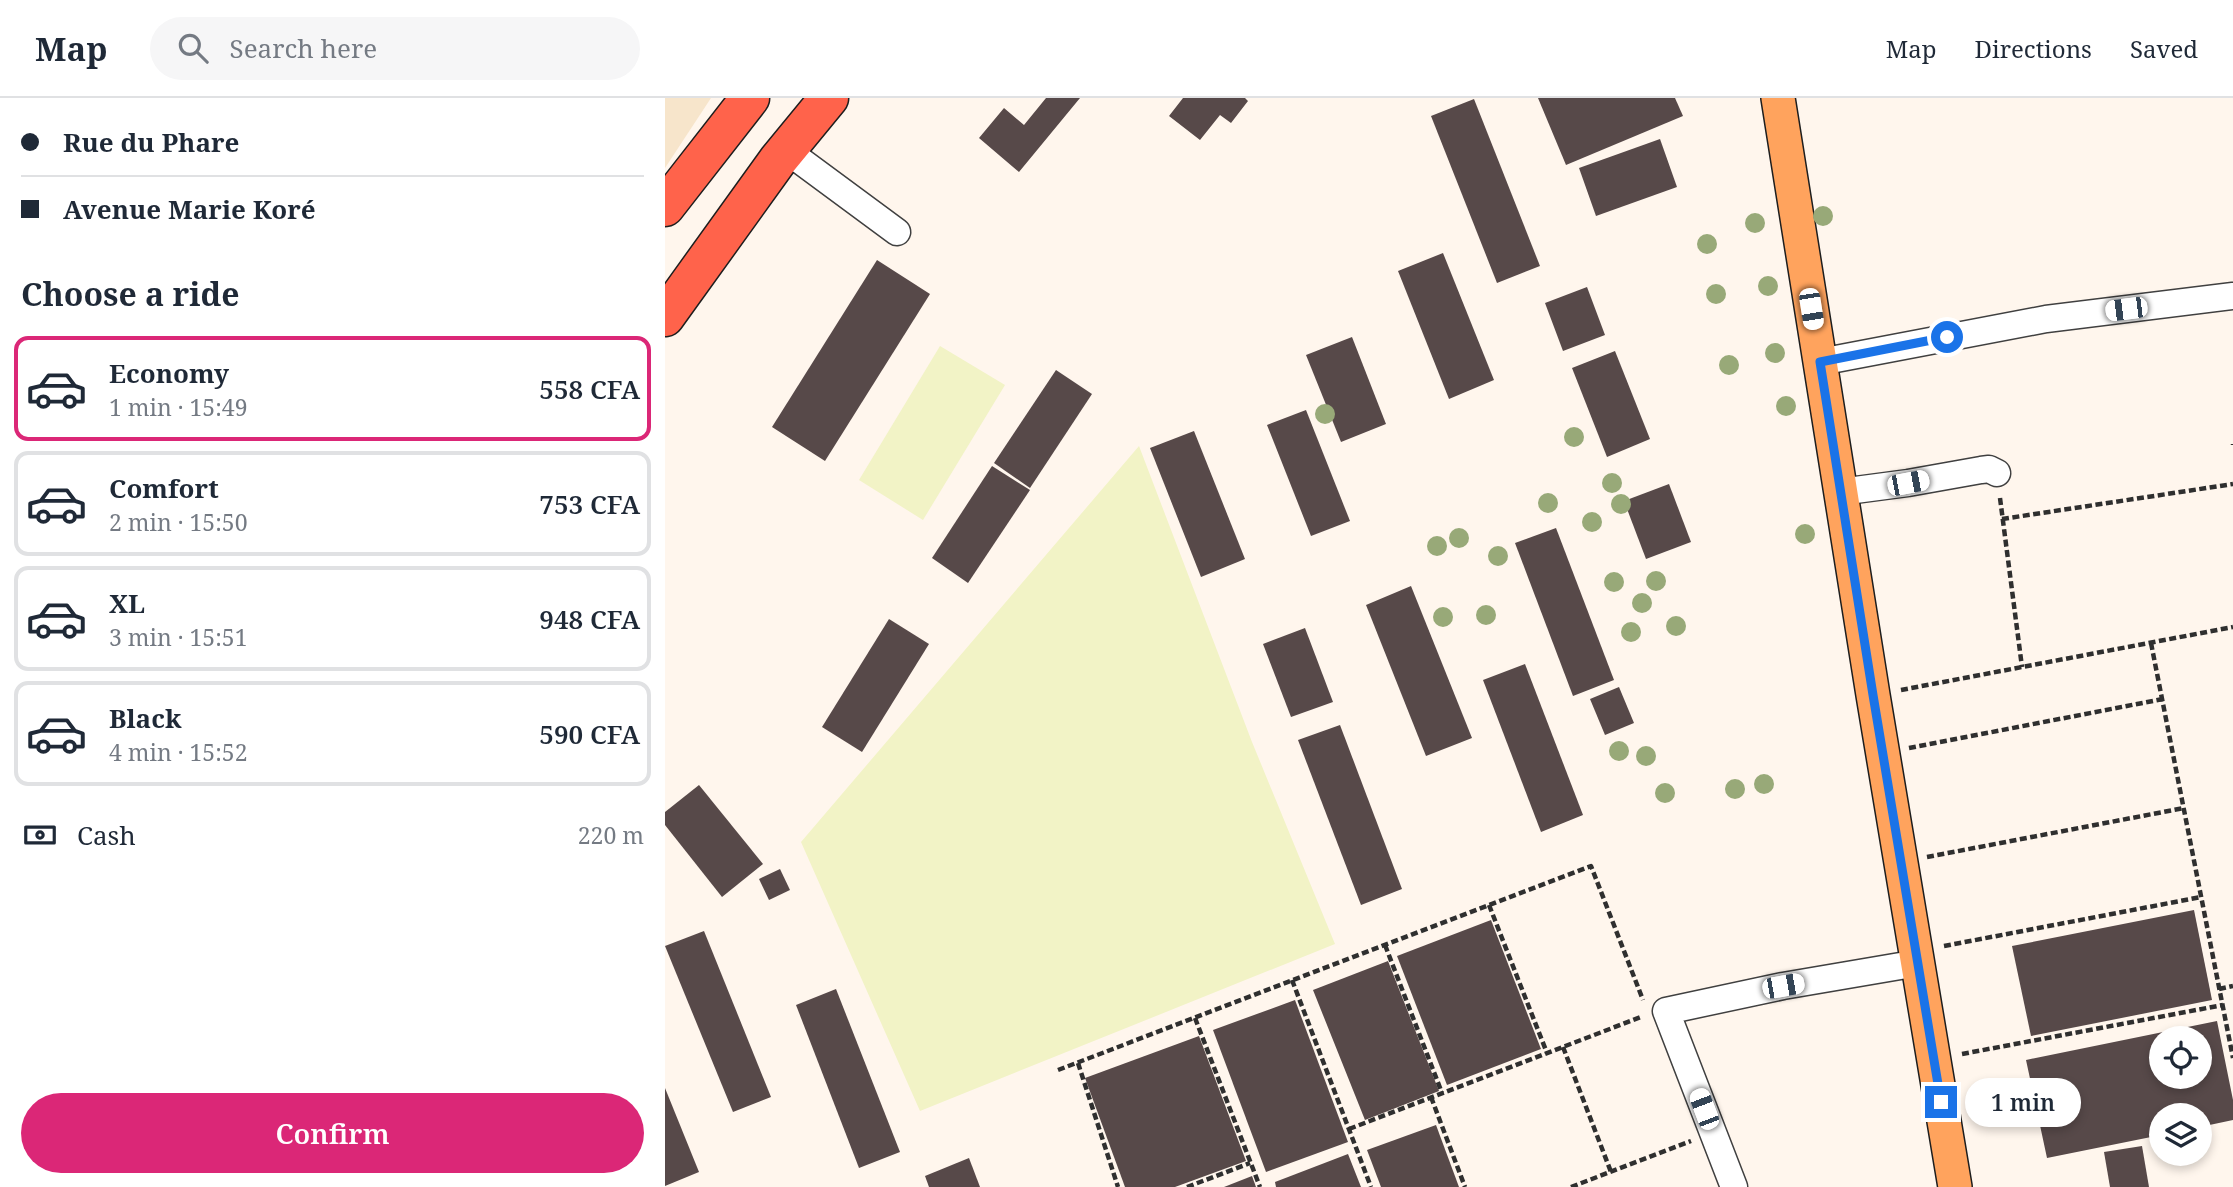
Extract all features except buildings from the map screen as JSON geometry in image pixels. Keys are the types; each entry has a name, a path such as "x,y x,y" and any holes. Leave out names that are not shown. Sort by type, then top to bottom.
{"highway":[{"path":"665,207 750,98"},
{"path":"665,317 786,150 829,98"}],"main road":[{"path":"1778,98 1882,753 1955,1187"}],"street":[{"path":"786,150 897,232"},
{"path":"1820,362 2046,320 2233,296"},
{"path":"1840,492 1981,470 1997,473"},
{"path":"1734,1187 1666,1011 1917,957"}],"path":[{"path":"1997,473 2022,667"},
{"path":"2002,519 2233,484"},
{"path":"1873,695 2233,627"},
{"path":"2151,643 2219,989 2230,1030 2233,1058"},
{"path":"1882,753 2163,699"},
{"path":"1901,862 2184,808"},
{"path":"1058,1070 1591,866 1643,1002"},
{"path":"1917,957 2201,897"},
{"path":"1489,905 1546,1053"},
{"path":"1385,945 1442,1093"},
{"path":"1291,980 1371,1187"},
{"path":"2219,989 2233,986"},
{"path":"1934,1060 2223,1005"},
{"path":"1349,1129 1648,1014"},
{"path":"1195,1018 1260,1187"},
{"path":"1563,1047 1611,1172"},
{"path":"1078,1063 1118,1187"},
{"path":"1431,1097 1465,1187"},
{"path":"1571,1187 1713,1133"},
{"path":"1187,1187 1250,1163"}],"shaded area":[{"path":"665,98 711,98 665,168"}],"green space":[{"path":"940,346 1005,385 923,520 859,480"},
{"path":"1139,446 1252,742 1335,944 920,1111 801,842"}],"route":[{"path":"1941,1102 1820,362 1947,337"}]}
